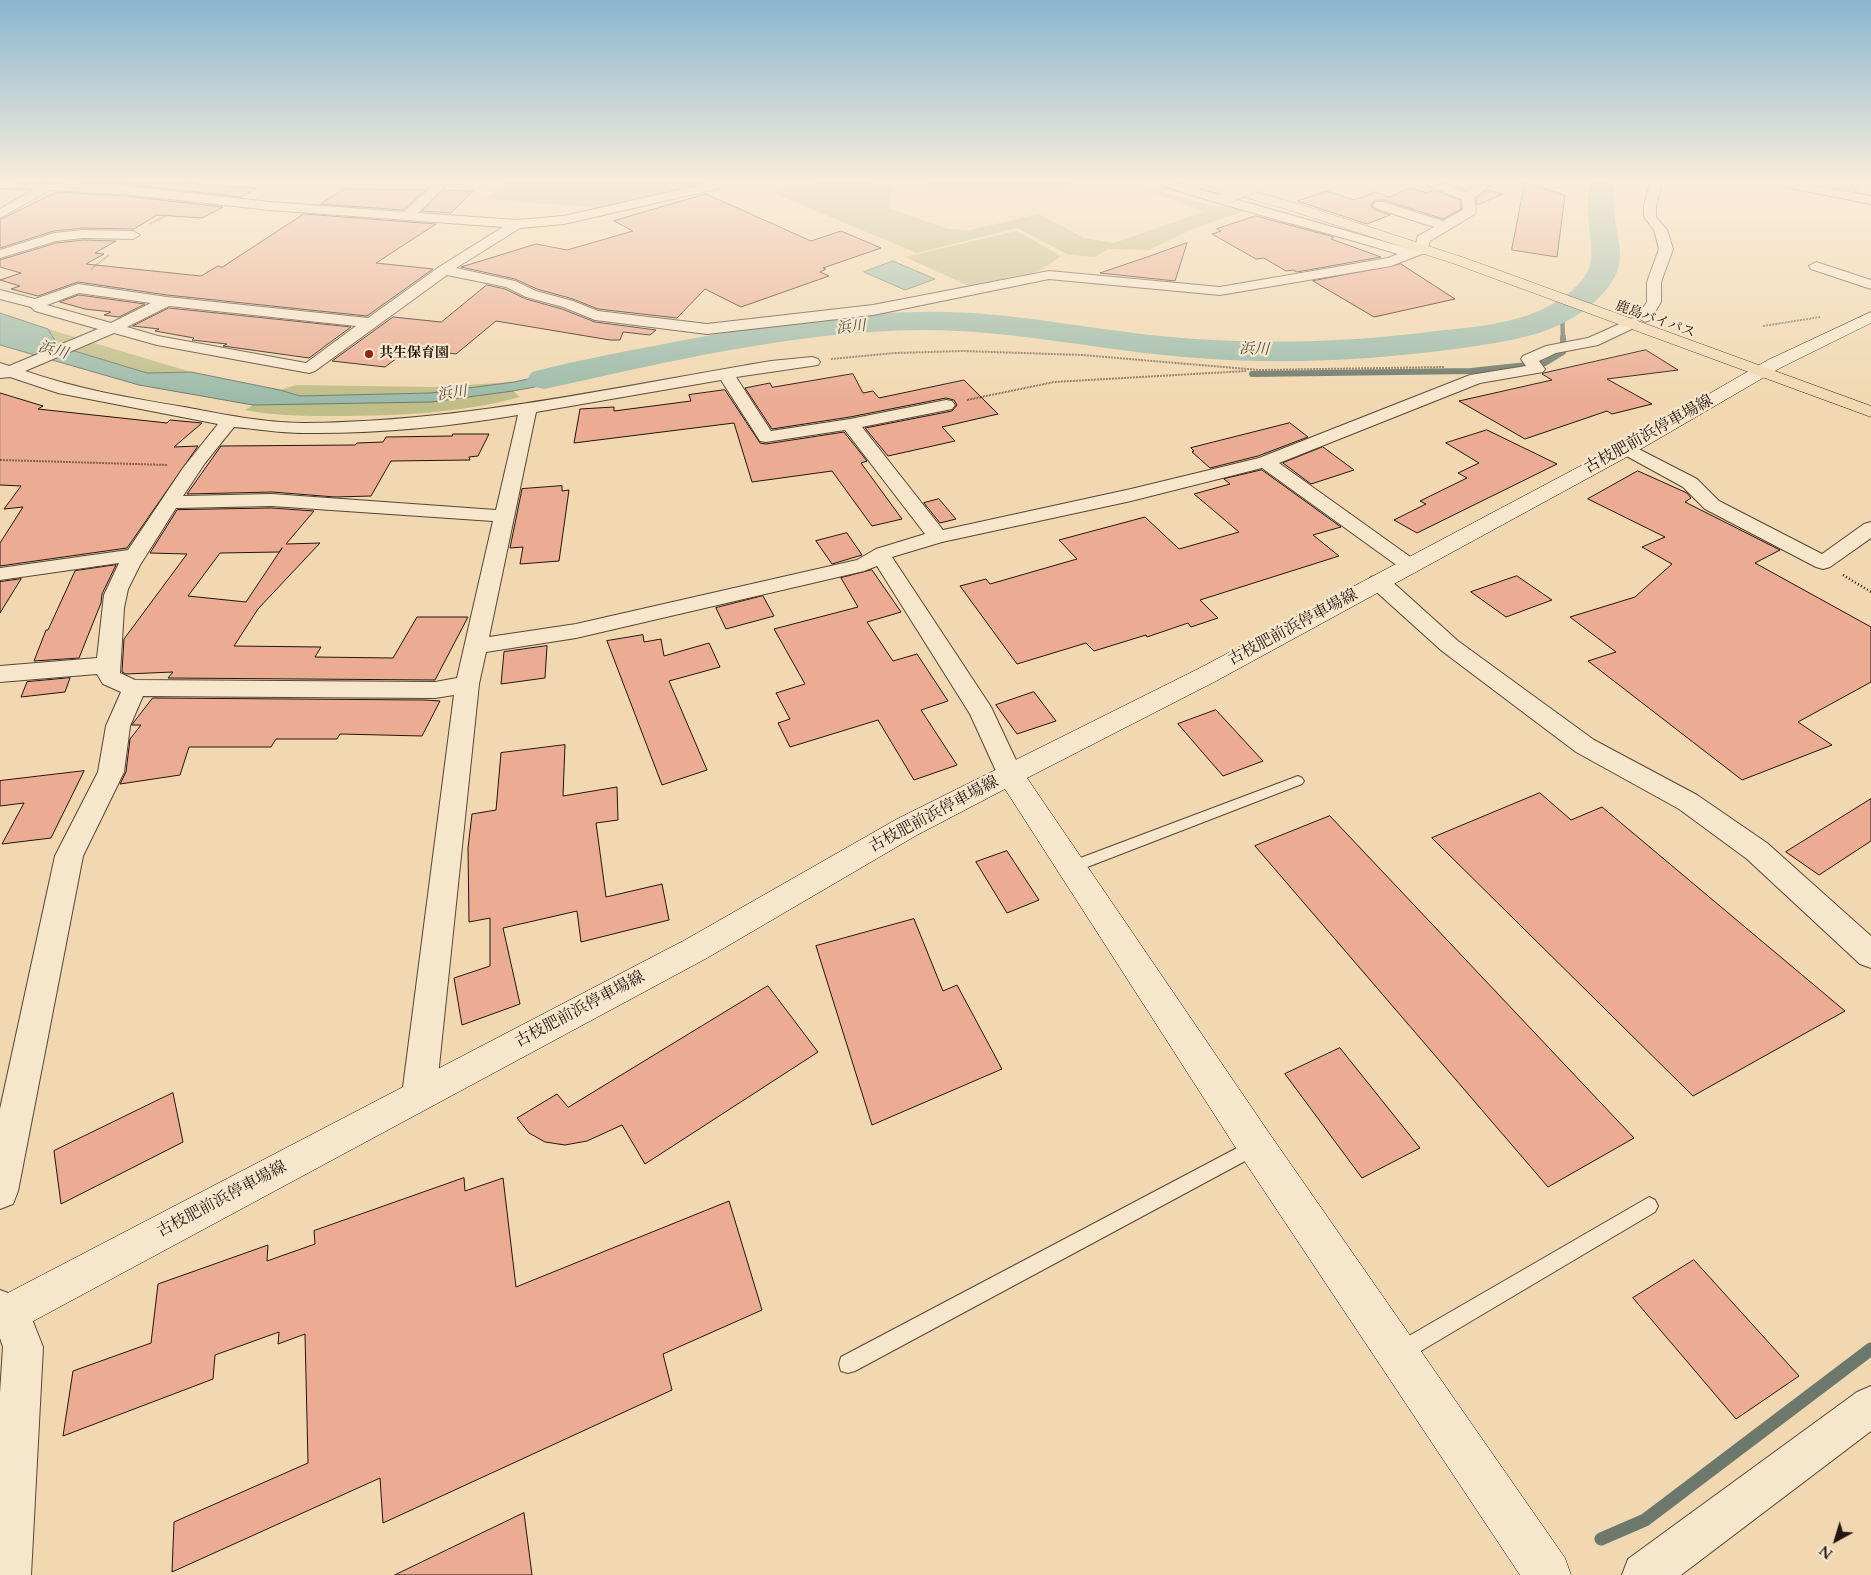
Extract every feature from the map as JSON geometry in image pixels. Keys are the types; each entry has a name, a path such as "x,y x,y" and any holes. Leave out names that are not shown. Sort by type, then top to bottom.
{"highway":[{"name":"鹿島バイパス","path":"1451,256 1539,283 1768,368 1871,412"},
{"name":"鹿島バイパス","path":"1768,368 1871,399"}],"main road":[{"name":"古枝肥前浜停車場線","path":"3,1313 696,949 907,827 1207,675 1627,448 1768,368 1871,317"},
{"path":"1010,775 1256,1146 1548,1575"}],"street":[{"path":"0,294 36,304 40,308 157,340 308,368 465,256"},
{"path":"444,270 510,284 532,294 568,304 595,315 695,329 873,310 1049,275 1220,291 1356,269 1391,262 1401,256"},
{"path":"476,646 576,631 864,565 880,556 938,537 1131,496 1266,462 1476,378 1533,364 1552,349 1592,342 1654,302 1654,282 1663,256"},
{"path":"1816,266 1871,285"},
{"path":"36,304 78,288 167,301 369,323"},
{"path":"3,372 113,328 167,301"},
{"path":"3,372 58,388 112,400 230,421 302,428 374,426 463,419 726,374 812,362"},
{"path":"726,374 766,437 850,424 946,405"},
{"path":"419,1095 467,684 502,516 528,409"},
{"path":"230,421 209,443 135,555 116,597 108,665 110,678 116,684 135,688 435,690 467,684"},
{"path":"850,424 938,537"},
{"path":"1627,448 1690,483 1712,505 1823,564 1871,528"},
{"path":"1266,462 1409,565"},
{"path":"169,502 272,500 502,516"},
{"path":"0,574 135,555"},
{"path":"880,556 982,713 1010,775"},
{"path":"1379,582 1450,646 1585,746 1688,802 1757,851 1871,954"},
{"path":"0,674 108,665"},
{"path":"0,1191 69,856 111,772 118,726 135,688"},
{"path":"3,1313 23,1347 9,1575"},
{"path":"1644,1575 1871,1406"}],"lane":[{"path":"1072,868 1298,781"},
{"path":"848,1364 1256,1146"},
{"path":"1398,1353 1650,1206"}],"path":[{"path":"1763,326 1822,317"},
{"path":"812,362 895,353 963,350 1082,355 1259,370"},
{"path":"946,405 1054,382 1259,370 1450,367"},
{"path":"0,460 194,466"},
{"path":"1823,564 1871,592"}],"shaded area":[{"path":"1060,256 1040,271 969,286 905,257"},
{"path":"48,329 191,372 147,373 58,346"},
{"path":"514,382 431,393 300,396 280,390 296,385 433,387"},
{"path":"513,391 520,397 475,407 406,414 302,416 245,410 253,405 431,402"}],"water":[{"path":"893,261 935,279 905,290 864,272"},
{"path":"0,313 48,329 58,346 147,373 191,372 280,390 300,396 431,393 514,382 615,360 620,371 513,391 431,402 253,405 139,385 0,345"}],"building":[{"path":"12,256 100,256 86,264 201,276 218,266 222,267 238,256 386,256 376,263 433,269 367,316 167,295 78,282 38,296 11,289 20,286 0,280 21,273 0,267 0,260"},
{"path":"495,256 856,256 823,268 826,269 820,272 829,276 741,307 705,289 677,318 598,309 573,299 537,289 515,279 461,267"},
{"path":"1149,256 1183,256 1175,281 1100,273"},
{"path":"1252,256 1381,257 1297,272 1293,270 1286,271 1264,258 1256,259"},
{"path":"1401,264 1455,299 1374,317 1313,281"},
{"path":"487,285 505,289 526,299 562,309 595,322 656,330 650,335 623,332 620,340 610,340 496,321 456,354 448,353 441,359 401,355 385,367 332,361 393,317 441,322"},
{"path":"79,295 145,304 119,317 104,315 111,312 85,309 60,302"},
{"path":"169,308 351,327 309,358 223,346 227,344 192,340 194,338 155,331 159,329 133,326"},
{"path":"1646,350 1678,370 1607,379 1652,404 1612,414 1607,411 1525,439 1459,401 1552,380 1542,374 1544,373"},
{"path":"853,374 863,393 873,391 879,398 964,380 998,414 942,427 955,441 888,456 865,428 952,411 957,405 954,400 946,398 850,417 772,429 745,388 770,383 772,387"},
{"path":"725,390 760,443 766,444 844,432 867,461 861,463 902,519 872,526 832,471 752,482 734,423 574,443 580,409 614,407 614,411 691,401 689,395"},
{"path":"0,393 43,406 38,409 167,423 170,420 202,423 174,447 198,446 127,548 0,566 0,543 23,507 4,509 21,486 0,485"},
{"path":"1290,423 1308,437 1258,456 1210,468 1192,452 1194,451 1191,448"},
{"path":"1487,430 1557,464 1417,533 1394,520 1426,504 1420,501 1467,478 1458,473 1479,463 1446,443"},
{"path":"453,434 489,434 478,456 469,457 470,460 391,461 371,496 335,497 272,492 187,494 221,446 355,445 357,443 383,442 386,437 452,436"},
{"path":"1323,447 1354,470 1311,484 1283,463"},
{"path":"1262,470 1341,527 1313,535 1339,556 1200,600 1218,618 1191,627 1188,623 1147,637 1146,635 1094,651 1086,643 1017,664 960,586 986,579 990,584 1077,559 1059,540 1145,517 1179,549 1239,532 1194,494 1230,484 1224,479"},
{"path":"1638,471 1687,493 1691,498 1685,502 1780,550 1755,563 1871,627 1871,682 1798,722 1832,745 1742,780 1588,661 1616,652 1570,617 1635,597 1672,564 1642,547 1665,537 1588,499"},
{"path":"562,486 562,491 569,490 559,561 520,564 523,547 510,548 522,489"},
{"path":"939,499 956,519 940,523 924,503"},
{"path":"272,508 314,511 286,544 320,543 258,609 234,646 321,647 315,657 393,658 417,617 468,617 435,680 168,678 173,672 126,674 122,672 124,639 187,554 150,553 177,510","holes":["282,548 246,602 188,596 220,553 279,552"]},
{"path":"847,533 862,555 832,564 816,541"},
{"path":"116,565 102,594 101,603 79,658 34,661 46,630 48,630 75,571"},
{"path":"872,570 901,612 867,622 893,661 917,654 948,701 921,710 957,765 914,780 878,720 790,747 778,723 790,719 776,693 805,684 774,629 858,607 841,578"},
{"path":"1517,576 1552,600 1506,617 1471,592"},
{"path":"21,579 0,613 0,582"},
{"path":"763,596 774,616 726,629 716,608"},
{"path":"643,635 644,642 661,639 664,656 709,643 720,667 669,681 707,770 662,785 607,641"},
{"path":"547,646 545,678 501,684 504,652"},
{"path":"70,678 65,692 21,697 27,682"},
{"path":"1034,692 1056,721 1017,734 996,705"},
{"path":"153,698 440,701 422,736 340,734 337,739 276,739 271,747 189,747 180,775 120,784 126,772 130,739 141,725 132,725"},
{"path":"1216,710 1263,761 1223,776 1178,724"},
{"path":"565,745 563,796 617,787 618,820 596,823 606,897 662,884 669,920 581,942 577,911 503,928 520,1004 462,1025 454,978 490,966 490,918 469,922 468,848 472,814 496,810 501,753"},
{"path":"84,771 51,838 2,844 24,803 0,806 0,781"},
{"path":"1540,793 1571,820 1602,807 1845,1011 1693,1096 1432,838"},
{"path":"1871,799 1871,841 1819,875 1786,852"},
{"path":"1330,816 1634,1138 1548,1187 1255,846"},
{"path":"1007,851 1039,900 1007,913 976,862"},
{"path":"914,919 943,991 957,985 1002,1069 872,1125 816,946"},
{"path":"768,986 818,1052 645,1164 622,1125 587,1141 565,1145 545,1142 529,1133 517,1118 557,1094 568,1107"},
{"path":"1340,1048 1420,1148 1362,1178 1285,1074"},
{"path":"173,1093 183,1142 61,1204 54,1151"},
{"path":"464,1178 465,1191 503,1178 516,1287 729,1201 762,1310 663,1354 672,1390 383,1523 380,1478 172,1572 174,1522 308,1463 305,1334 278,1344 279,1332 215,1355 213,1379 63,1436 73,1371 151,1343 158,1284 268,1245 267,1261 315,1244 314,1231"},
{"path":"1694,1260 1799,1376 1736,1419 1633,1298"},
{"path":"524,1513 532,1575 395,1575"}],"waterway":[{"name":"浜川","path":"544,379 730,341 871,323 918,321 980,323 1134,343 1237,351 1310,351 1382,347 1454,339 1521,328 1560,312 1579,300 1595,284 1604,268 1606,256"},
{"path":"1562,312 1563,338"},
{"path":"1563,338 1563,343"},
{"path":"1252,374 1471,371 1545,363 1563,352"},
{"path":"1601,1539 1645,1520 1871,1349"}],"place":[{"name":"共生保育園","path":"369,354"}]}
